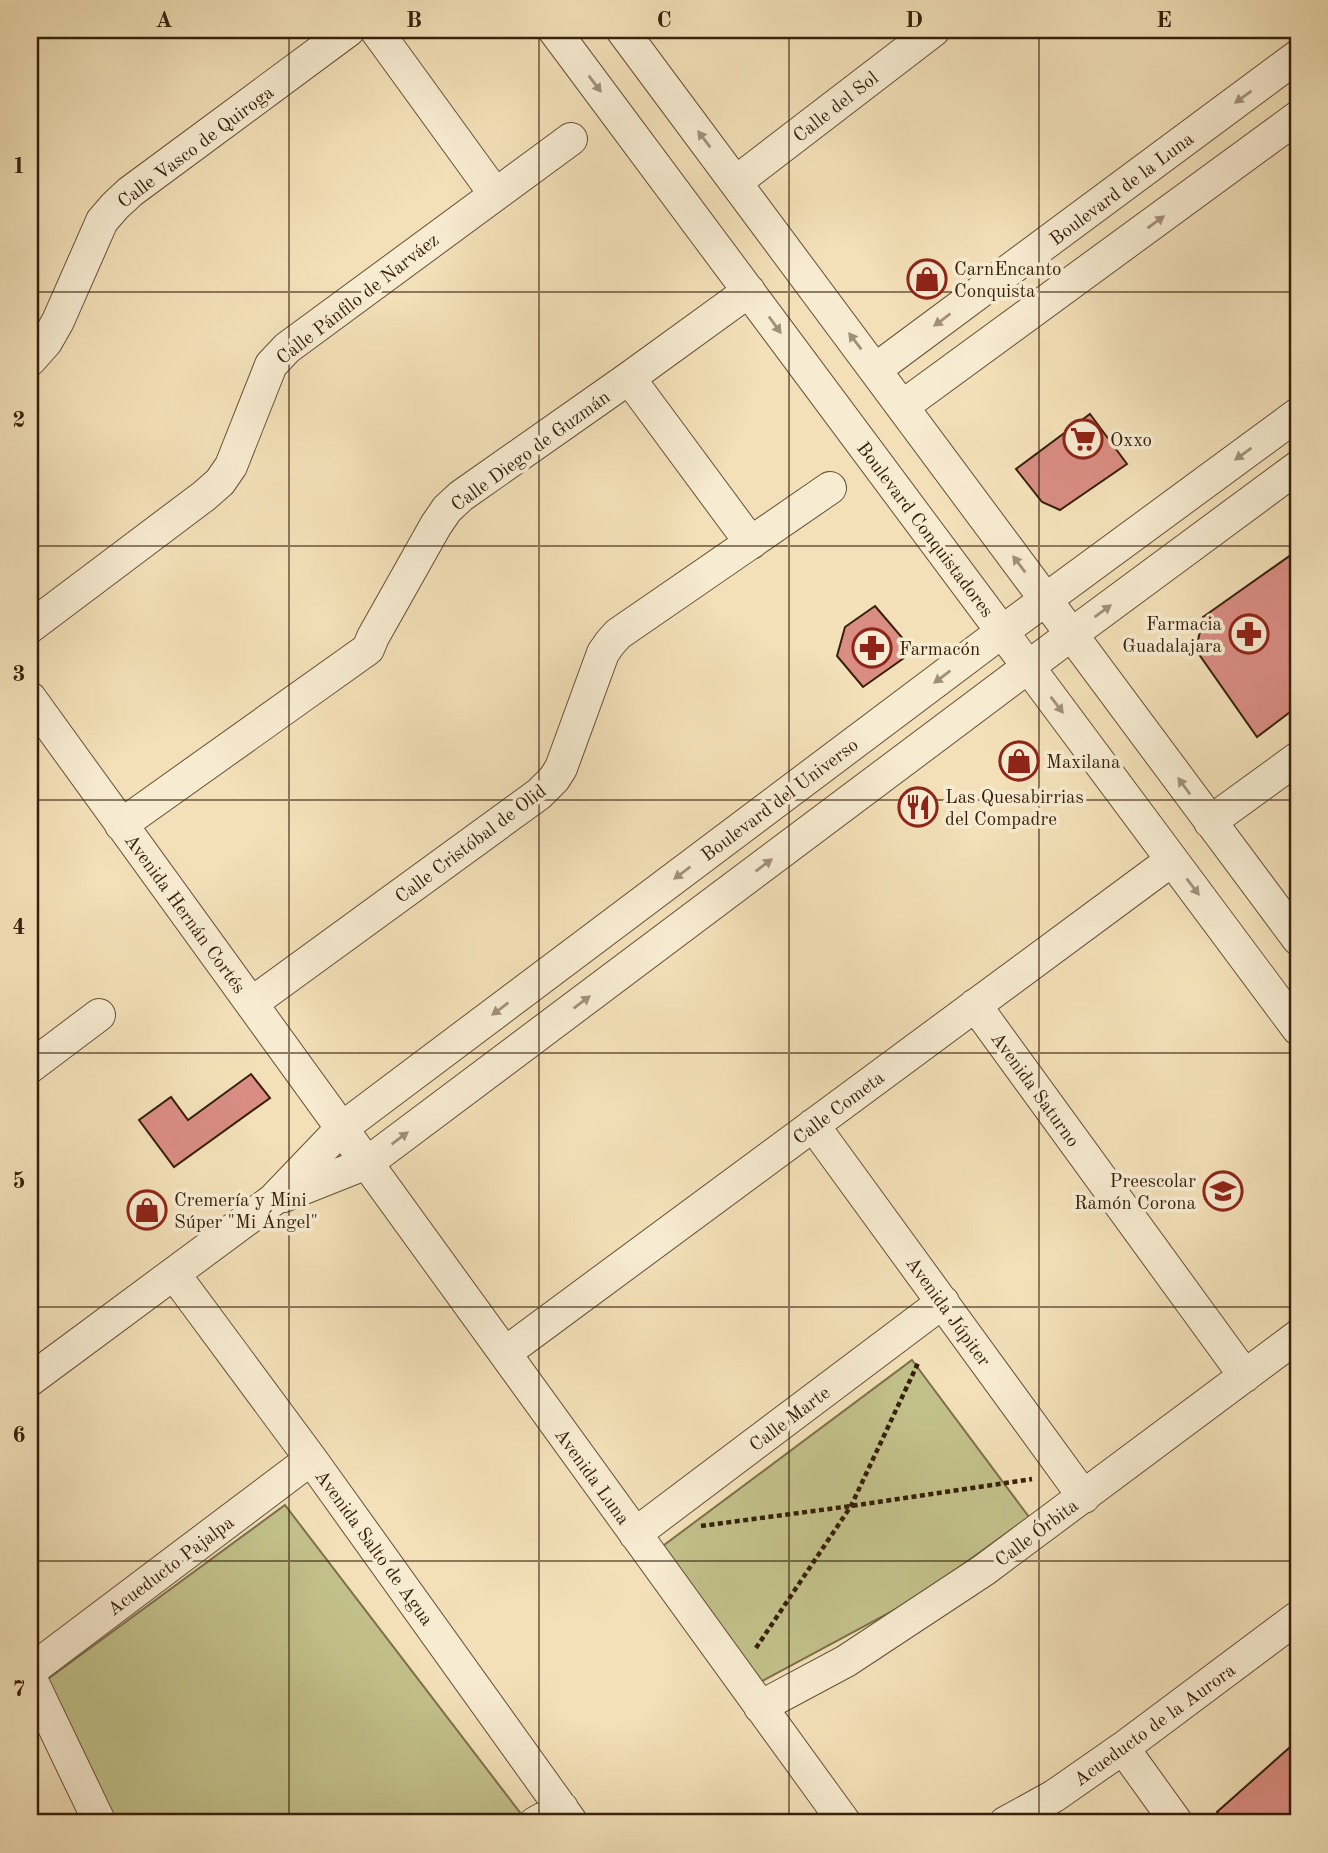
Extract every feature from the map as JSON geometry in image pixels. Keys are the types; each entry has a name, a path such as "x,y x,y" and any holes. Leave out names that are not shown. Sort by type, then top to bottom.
{"street":[{"name":"Calle Vasco de Quiroga","path":"30,360 46,342 58,321 102,221 115,206 130,192 349,30"},
{"path":"376,30 495,194"},
{"name":"Boulevard Conquistadores","path":"554,30 1298,1029"},
{"path":"622,30 1298,939"},
{"name":"Calle del Sol","path":"736,182 934,30"},
{"name":"Boulevard de la Luna","path":"876,369 1298,56"},
{"path":"903,406 1298,117"},
{"name":"Calle Pánfilo de Narváez","path":"30,626 219,482 232,466 271,365 278,356 571,139"},
{"path":"1084,215 1114,253"},
{"name":"Calle Diego de Guzmán","path":"121,825 368,649 447,509 461,496 750,290"},
{"path":"629,378 751,543"},
{"name":"Boulevard del Universo","path":"30,1380 273,1200 342,1128 1003,631 1298,414"},
{"name":"Boulevard del Universo","path":"273,1200 367,1163 1028,666 1298,467"},
{"name":"Calle Cristóbal de Olid","path":"252,1003 539,794 561,768 603,653 618,634 830,488"},
{"name":"Avenida Hernán Cortés","path":"30,698 342,1128"},
{"path":"1210,822 1298,758"},
{"name":"Calle Cometa","path":"505,1353 1172,860"},
{"name":"Avenida Saturno","path":"975,1005 1245,1376"},
{"path":"30,1068 99,1015"},
{"name":"Avenida Júpiter","path":"814,1125 1075,1485"},
{"name":"Avenida Luna","path":"342,1128 845,1823"},
{"name":"Avenida Salto de Agua","path":"174,1274 311,1459 567,1816"},
{"name":"Calle Marte","path":"635,1534 943,1303"},
{"name":"Calle Órbita","path":"760,1707 846,1661 984,1570 1075,1485 1245,1376 1298,1336"},
{"name":"Acueducto Pajalpa","path":"30,1671 311,1459"},
{"name":"Acueducto de la Aurora","path":"1004,1823 1054,1796 1123,1748 1298,1617"},
{"path":"30,1677 100,1823"},
{"path":"1123,1748 1177,1823"},
{"path":"535,1823 567,1816"}],"path":[{"path":"738,1675 851,1506 922,1356"},
{"path":"693,1527 851,1506 1075,1485"}],"shaded area":[{"path":"912,1360 1029,1517 915,1599 740,1693 644,1560"},
{"path":"285,1505 528,1823 101,1823 33,1690"}],"building":[{"name":"Oxxo","path":"1090,414 1127,464 1060,510 1042,502 1016,469"},
{"name":"Farmacia Guadalajara","path":"1298,550 1298,706 1257,737 1196,650 1203,617"},
{"name":"Farmacón","path":"875,606 905,641 904,658 863,687 837,656 845,627"},
{"path":"251,1074 270,1098 174,1167 139,1120 171,1097 188,1120"},
{"path":"1298,1740 1298,1823 1224,1823 1217,1812"}],"place":[{"name":"CarnEncanto Conquista","path":"927,279"},
{"name":"Oxxo","path":"1083,439"},
{"name":"Farmacia Guadalajara","path":"1249,634"},
{"name":"Farmacón","path":"872,648"},
{"name":"Maxilana","path":"1019,761"},
{"name":"Las Quesabirrias del Compadre","path":"918,807"},
{"name":"Preescolar Ramón Corona","path":"1223,1191"},
{"name":"Cremería y Mini Súper \"Mi Ángel\"","path":"147,1210"}]}
